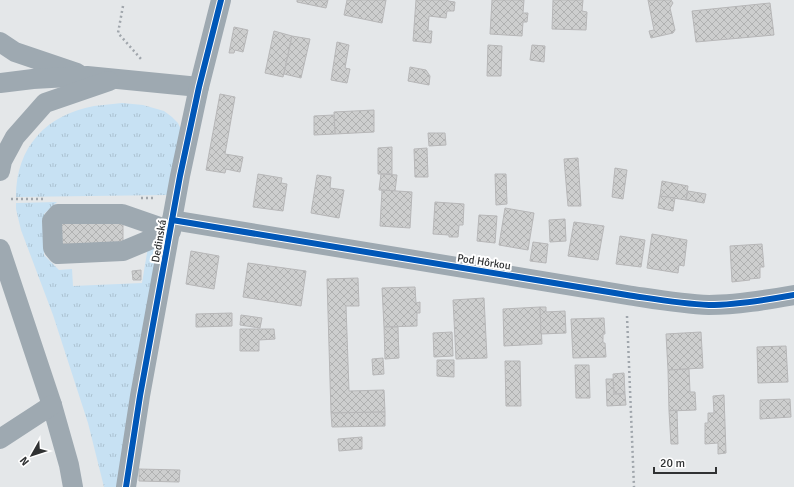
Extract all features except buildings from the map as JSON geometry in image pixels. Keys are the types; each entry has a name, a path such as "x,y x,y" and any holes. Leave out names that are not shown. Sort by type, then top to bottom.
{"street":[{"name":"Dedinská","path":"126,487 140,396 180,176 199,87 221,0"},
{"path":"0,42 15,52 87,76"},
{"path":"0,83 33,79 87,76 199,87"},
{"path":"0,171 2,161 15,137 45,103 116,79"},
{"name":"Pod Hôrkou","path":"172,226 123,251 58,254 53,248 52,221 58,214 122,214 172,226 684,303 708,305 730,304 794,295"},
{"path":"0,249 52,405 74,487"},
{"path":"0,438 52,405"}],"path":[{"path":"122,6 118,33 141,59"},
{"path":"627,295 634,487"}],"green space":[{"path":"122,103 143,105 164,111 178,123 183,134 167,195 16,197 17,179 21,163 37,136 48,126 77,110 94,106"},
{"path":"57,202 44,214 44,255 59,270 72,269 73,286 142,283 148,247 155,248 160,262 121,487 104,487 88,423 53,315 21,230 16,209 16,203"}],"cycle path":[{"path":"126,487 140,396 180,176 199,87 221,0"},
{"path":"172,220 627,295 678,302 709,305 730,304 794,295"}]}
